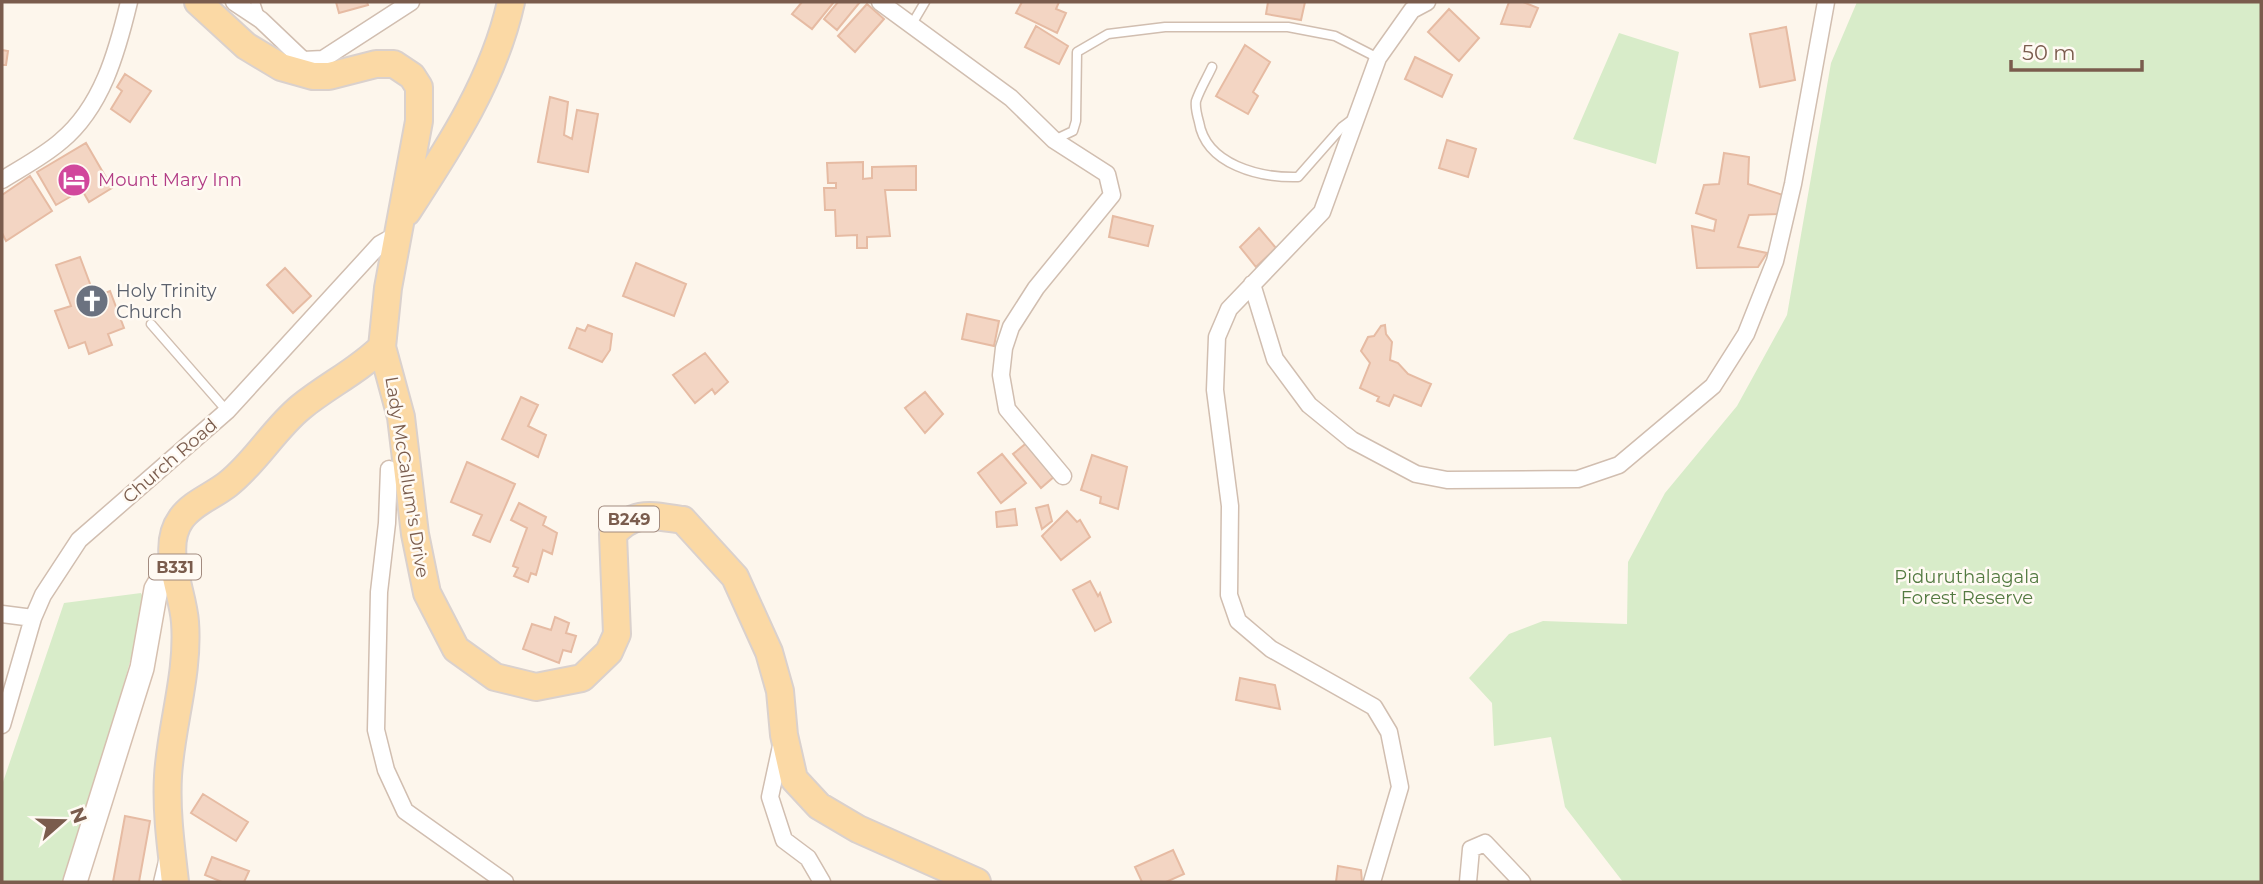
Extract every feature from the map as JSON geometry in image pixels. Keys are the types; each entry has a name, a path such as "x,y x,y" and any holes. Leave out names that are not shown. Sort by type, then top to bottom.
{"main road":[{"path":"198,2 246,46 281,67 313,76 329,76 386,63 403,68 412,76 419,87 421,100 399,228"},
{"name":"Lady McCallum's Drive","path":"511,2 503,41 457,135 399,228 383,320 382,347 401,417 415,534 427,593 456,649 495,677 536,687 582,678 609,652 617,634 613,534 626,520 642,515 682,520 735,577 769,652 780,691 783,735 794,779 819,806 858,829 977,882"},
{"name":"B331","path":"176,882 171,846 168,776 186,638 173,560 173,537 180,520 191,508 226,485 250,464 300,408 349,375 382,347"},
{"path":"349,375 371,375 393,384"}],"street":[{"path":"2,180 61,141 92,106 118,47 129,2"},
{"path":"234,2 261,20 303,60 323,59 400,4"},
{"path":"880,2 1011,98 1054,140 1107,174 1112,195 1035,288 1011,327 1001,375 1007,410 1063,476"},
{"path":"1372,882 1400,787 1389,732 1374,707 1271,649 1238,621 1229,595 1230,506 1215,390 1217,338 1229,309 1322,212 1378,58 1412,10 1427,2"},
{"path":"1252,284 1275,359 1309,405 1352,440 1416,474 1447,480 1578,479 1619,465 1713,386 1745,334 1775,261 1793,184 1826,2"},
{"name":"Church Road","path":"2,725 33,618 43,595 79,540 227,411 380,244 399,228"},
{"path":"389,469 379,592 376,730 386,771 405,811 505,882"},
{"path":"75,882 142,668 156,589 173,560"},
{"path":"2,614 33,618"},
{"path":"783,735 771,797 785,840 808,858 823,880"},
{"path":"1468,882 1471,849 1485,843 1522,882"}],"lane":[{"path":"255,2 261,20"},
{"path":"912,24 925,2"},
{"path":"1054,140 1073,131 1076,121 1077,52 1108,34 1165,27 1288,27 1335,36 1378,58"},
{"path":"1212,67 1195,103 1200,134 1208,147 1239,167 1272,178 1298,177 1342,127 1356,117"},
{"path":"151,324 227,411"},
{"path":"158,882 162,862 171,846"}],"green space":[{"name":"Piduruthalagala Forest Reserve","path":"1857,2 2261,2 2261,882 1623,882 1565,807 1551,737 1494,746 1492,703 1469,678 1509,634 1543,621 1627,624 1628,562 1665,493 1737,406 1787,315 1831,63"},
{"path":"1619,33 1679,52 1656,164 1573,139"},
{"path":"141,593 146,604 98,777 62,882 2,882 2,785 64,603"}],"building":[{"path":"336,2 367,2 368,5 339,13"},
{"path":"802,2 834,2 812,29 792,14"},
{"path":"838,2 860,2 837,30 824,19"},
{"path":"1022,2 1059,2 1056,9 1066,13 1057,33 1016,13"},
{"path":"1268,2 1305,2 1301,20 1266,14"},
{"path":"1509,2 1523,2 1538,8 1530,27 1501,24"},
{"path":"867,4 884,19 855,52 838,36"},
{"path":"1449,9 1479,38 1459,61 1428,32"},
{"path":"1036,26 1068,46 1059,64 1025,47"},
{"path":"1786,27 1795,80 1760,87 1750,34"},
{"path":"1245,45 1270,62 1253,92 1258,96 1248,114 1216,96"},
{"path":"2,50 8,51 6,65 2,65"},
{"path":"1415,57 1452,75 1442,97 1405,79"},
{"path":"125,74 151,91 130,122 111,109 122,91 117,87"},
{"path":"550,97 568,102 564,135 572,139 577,110 598,114 588,172 538,162"},
{"path":"1447,140 1476,149 1468,177 1439,168"},
{"name":"Mount Mary Inn","path":"86,143 112,188 89,202 82,190 56,205 37,172"},
{"path":"1724,153 1749,157 1748,184 1783,195 1778,214 1749,215 1738,247 1767,253 1758,267 1697,268 1692,226 1714,231 1716,220 1696,213 1704,185 1719,184"},
{"path":"863,162 863,179 872,178 872,167 916,166 916,190 885,190 890,236 867,237 867,248 857,248 857,235 836,236 835,210 825,210 824,188 836,188 836,183 828,183 827,163"},
{"path":"30,176 52,211 6,241 2,233 2,195"},
{"path":"1113,216 1153,226 1148,246 1109,237"},
{"path":"1259,228 1276,248 1256,267 1240,247"},
{"name":"Holy Trinity Church","path":"80,257 95,297 110,291 124,328 108,334 112,345 89,354 85,342 69,348 55,311 71,306 56,265"},
{"path":"636,263 686,284 674,316 623,296"},
{"path":"285,268 311,296 293,313 267,285"},
{"path":"967,314 999,321 994,346 962,339"},
{"path":"588,325 612,334 610,350 602,362 569,348 577,328 585,331"},
{"path":"1385,325 1386,334 1392,342 1390,360 1398,363 1408,374 1431,384 1421,406 1394,395 1389,406 1377,401 1379,397 1360,388 1370,363 1361,351 1368,337 1374,336 1381,326"},
{"path":"705,353 728,382 715,394 712,389 695,403 673,375"},
{"path":"925,392 943,414 925,433 905,408"},
{"path":"521,397 538,405 528,426 546,435 538,457 502,439"},
{"path":"1029,441 1056,475 1041,488 1013,454"},
{"path":"1002,454 1026,483 1001,503 978,473"},
{"path":"1092,455 1127,467 1118,509 1100,503 1101,497 1081,490"},
{"path":"467,462 515,484 490,542 473,535 482,515 451,502"},
{"path":"519,503 546,517 543,525 557,533 552,554 543,550 536,575 531,573 528,582 514,576 518,568 513,566 527,528 511,520"},
{"path":"1048,505 1052,521 1042,529 1036,508"},
{"path":"1015,509 1017,525 997,527 996,512"},
{"path":"1067,511 1077,522 1080,520 1090,537 1061,560 1042,536"},
{"path":"1090,581 1098,596 1100,593 1111,622 1095,631 1073,590"},
{"path":"555,617 569,623 566,633 576,636 571,652 563,650 559,663 523,649 532,624 551,630"},
{"path":"1240,678 1275,685 1280,709 1236,700"},
{"path":"203,794 248,822 236,841 191,813"},
{"path":"125,816 150,821 139,882 113,882"},
{"path":"1173,850 1184,874 1166,882 1142,882 1135,867"},
{"path":"212,857 249,871 244,882 222,882 205,875"},
{"path":"1338,866 1361,870 1362,882 1336,882"}],"place":[{"name":"Mount Mary Inn","path":"74,180"},
{"name":"Holy Trinity Church","path":"92,301"}]}
